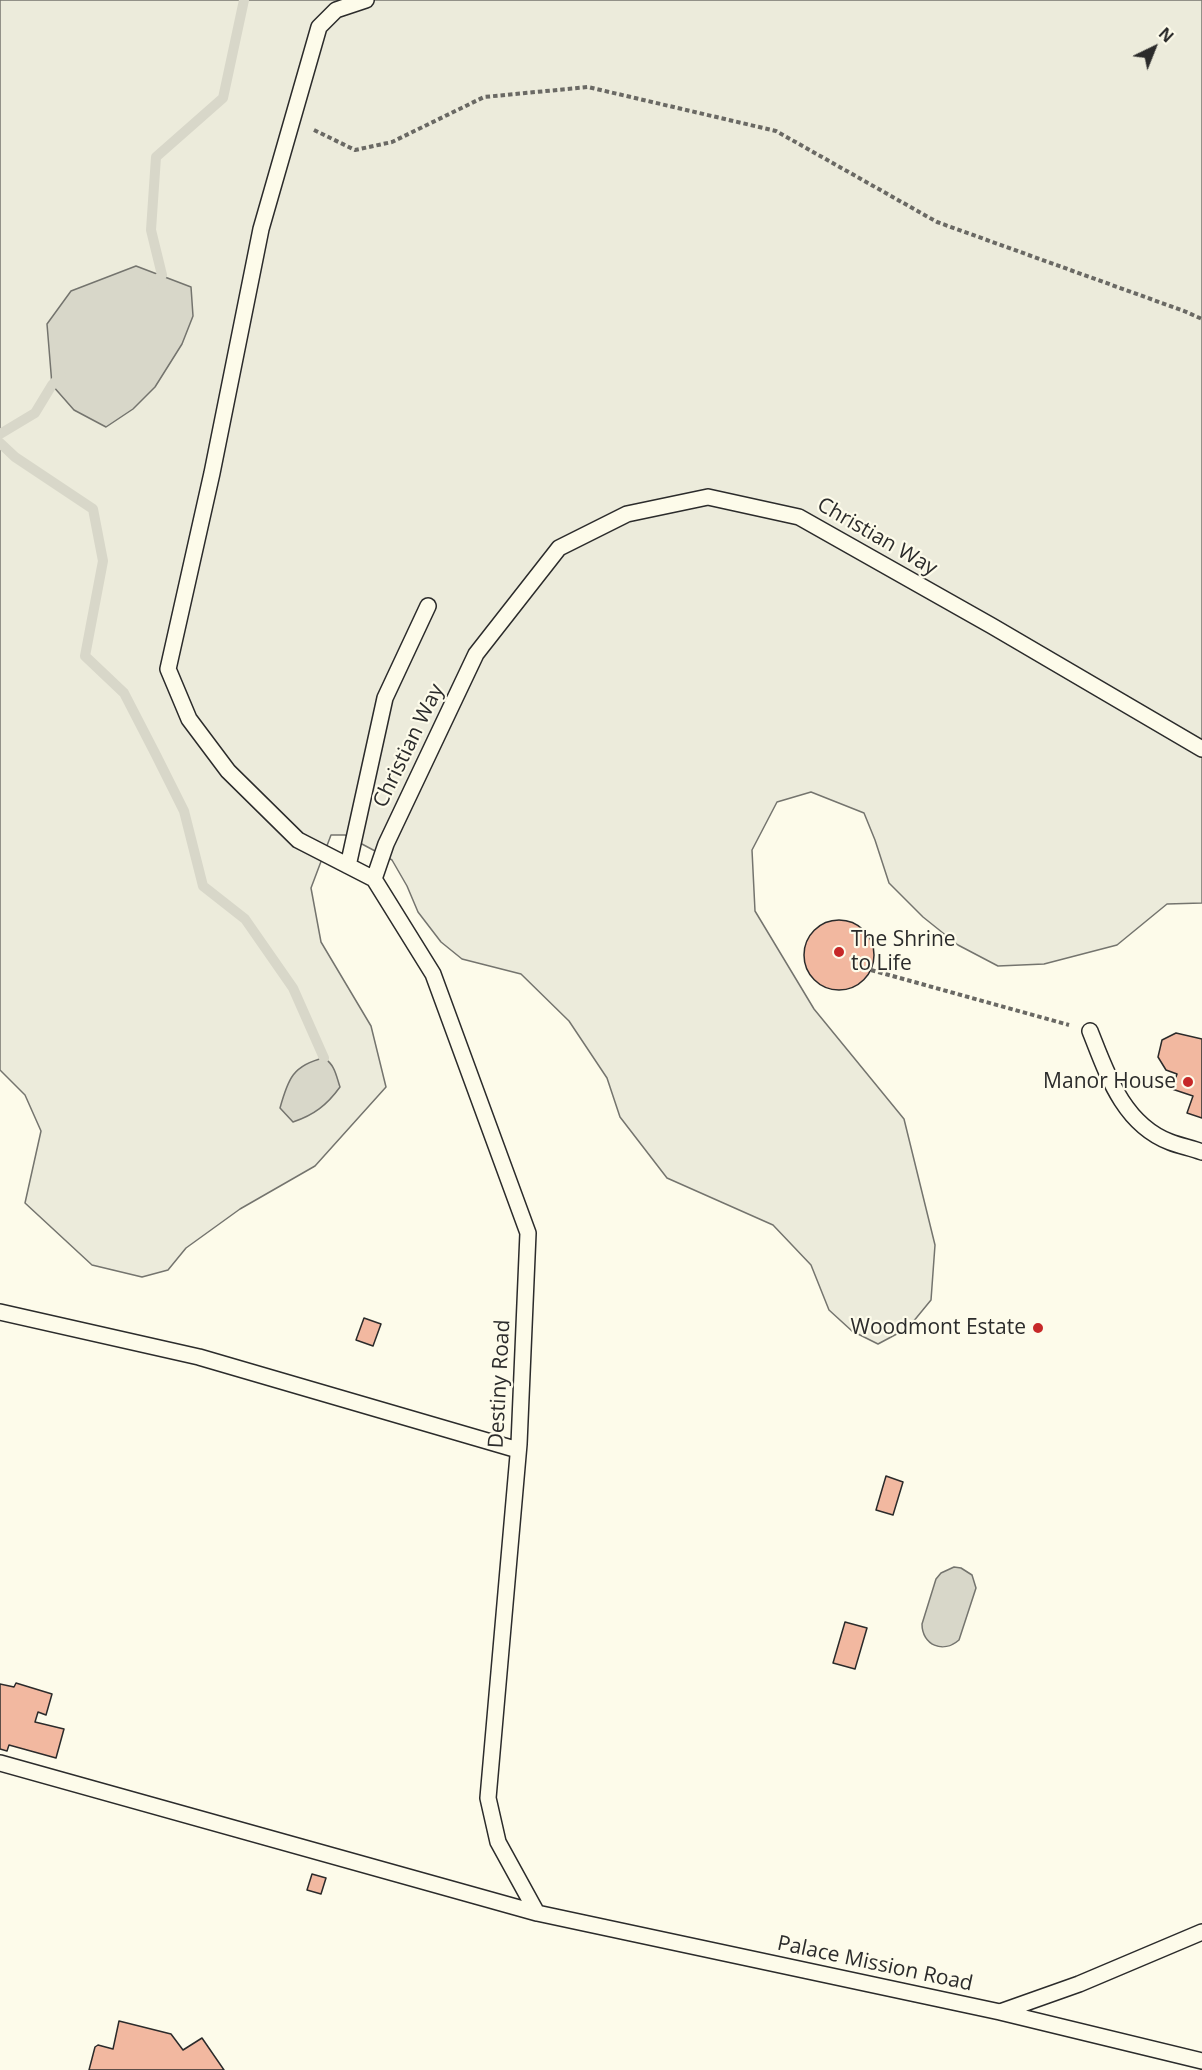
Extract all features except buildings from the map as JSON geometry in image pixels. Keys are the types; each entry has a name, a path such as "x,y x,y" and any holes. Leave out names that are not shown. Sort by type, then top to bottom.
{"lane":[{"path":"366,0 336,10 319,27 261,229 212,473 168,669 189,719 228,771 298,840 374,879"},
{"name":"Christian Way","path":"374,879 386,844 476,654 559,548 627,514 708,497 799,517 992,626 1202,749"},
{"path":"348,866 385,698 428,606"},
{"name":"Destiny Road","path":"374,879 433,974 528,1233 518,1450 488,1798 498,1842 537,1913"},
{"path":"1090,1031 1121,1102 1143,1125 1169,1142 1202,1152"},
{"path":"0,1312 199,1358 518,1450"},
{"name":"Palace Mission Road","path":"0,1763 537,1913 1000,2012 1202,2061"},
{"path":"1000,2012 1079,1984 1202,1932"}],"path":[{"path":"292,120 355,150 392,142 484,97 588,87 776,132 937,222 1202,319"},
{"path":"871,970 1090,1031"}],"shaded area":[{"path":"0,0 1202,0 1202,903 1167,904 1117,945 1044,964 998,966 958,945 923,917 889,883 864,813 811,792 777,802 752,850 755,911 814,1009 904,1119 935,1245 931,1300 908,1328 878,1344 852,1331 829,1310 811,1265 773,1225 667,1178 620,1117 607,1078 569,1021 521,974 462,959 441,942 418,912 392,860 345,835 331,835 311,888 321,942 371,1026 386,1087 315,1166 240,1209 186,1248 168,1270 142,1277 92,1265 25,1203 41,1131 25,1095 0,1070"},
{"path":"136,266 191,287 193,316 182,344 155,387 133,409 106,427 74,410 52,385 47,324 71,291"},
{"path":"324,1058 333,1067 340,1087 319,1109 293,1122 280,1108 289,1081 305,1065"},
{"path":"954,1567 961,1568 972,1575 976,1588 959,1640 940,1647 929,1642 922,1624 936,1579 941,1573"}],"waterway":[{"path":"153,284 162,275 151,230 156,157 223,98 244,0"},
{"path":"0,434 35,413 52,385 61,376"},
{"path":"0,443 15,457 93,509 103,561 85,656 124,693 156,755 184,811 203,886 245,919 293,988 324,1058"}],"place":[{"name":"The Shrine to Life","path":"839,952"},
{"name":"Manor House","path":"1188,1082"},
{"name":"Woodmont Estate","path":"1038,1328"}]}
